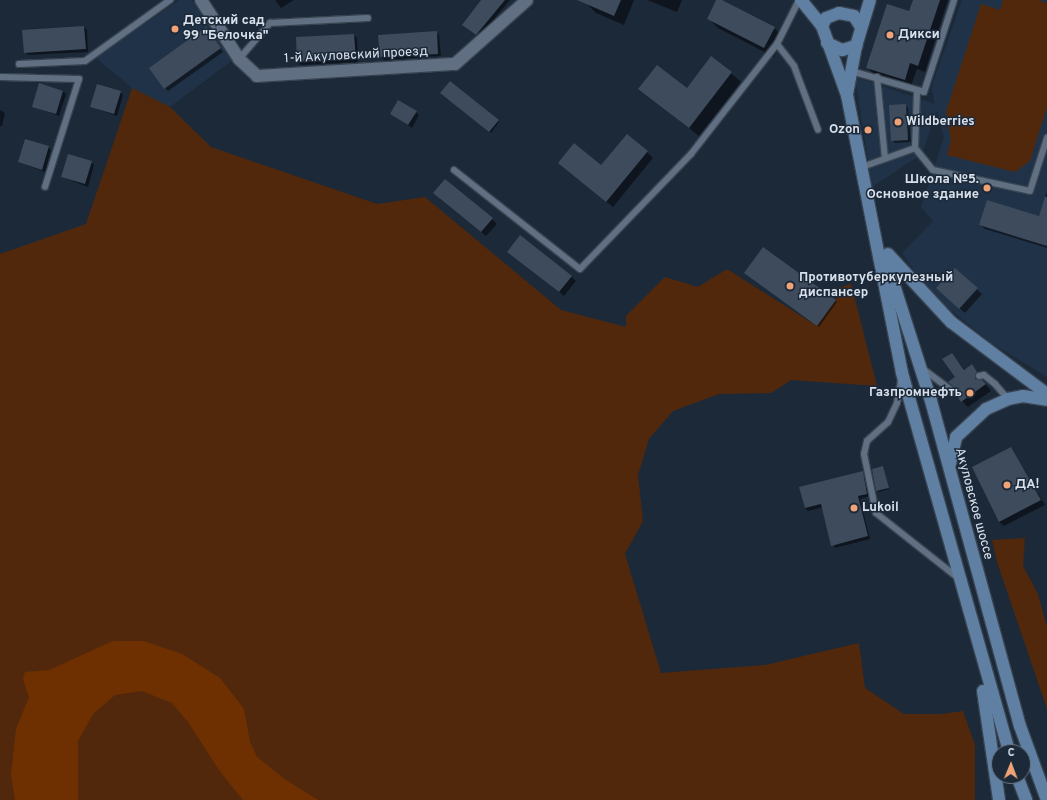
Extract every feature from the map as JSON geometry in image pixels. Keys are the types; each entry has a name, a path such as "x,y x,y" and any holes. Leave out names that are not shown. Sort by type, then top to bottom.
{"street":[{"name":"1-й Акуловский проезд","path":"201,0 239,59 257,76 454,64 527,0"},
{"name":"Акуловское шоссе","path":"800,0 822,26 847,95 902,373 974,635 1007,744"},
{"path":"847,95 856,46 870,0"},
{"path":"822,26 826,18 839,13 854,16 861,27"},
{"path":"827,43 842,50 856,46"},
{"name":"Акуловское шоссе","path":"872,216 920,366 1020,726 1047,800"},
{"path":"879,235 888,255 899,270 951,322 1047,394"},
{"path":"950,472 951,452 956,437 986,409 1008,399 1023,396 1047,400"},
{"path":"974,635 999,800"},
{"path":"1020,784 1026,800"}],"lane":[{"path":"19,64 85,61 170,0"},
{"path":"454,170 580,269 691,154 777,44 800,0"},
{"path":"851,72 876,77 924,92 954,0"},
{"path":"239,59 270,23 368,18"},
{"path":"777,44 794,66 818,130"},
{"path":"876,77 885,159"},
{"path":"0,78 79,79 45,187"},
{"path":"917,90 915,148 933,170 1030,191 1047,138"},
{"path":"862,167 915,148"},
{"path":"920,366 954,392"},
{"path":"902,373 897,404 888,422 867,442 864,454 876,513 959,579"},
{"path":"979,376 984,375 995,384 1008,399"}],"shaded area":[{"name":"Детский сад 99 \"Белочка\"","path":"179,0 192,0 234,59 170,107 132,88 96,58"},
{"name":"Школа №5. Основное здание","path":"962,0 1047,0 1047,377 990,342 929,292 902,253 933,221 921,207 944,137 937,110 922,154 872,187 855,77 935,104 931,88"},
{"path":"1003,0 1038,0 1047,3 1047,107 1030,161 1015,172 947,155 951,140 946,112 981,4 1000,10"},
{"path":"132,88 170,107 211,147 377,204 425,197 561,310 626,327 626,316 665,277 698,287 727,269 817,326 836,300 837,288 851,284 877,386 791,380 771,393 719,394 673,411 649,439 638,475 643,521 625,554 661,673 765,665 859,643 865,688 904,714 941,714 963,711 975,745 975,800 0,800 0,254 86,224"},
{"path":"1025,538 1023,566 1038,594 1047,627 1047,709 997,562 992,540"},
{"path":"113,641 144,641 182,654 220,678 244,709 250,742 257,757 286,780 318,800 243,800 219,770 188,722 172,703 142,691 115,695 93,714 78,741 78,800 15,800 11,775 16,729 29,697 23,679 25,672 49,670"}],"building":[{"path":"481,0 505,0 476,35 462,25"},
{"path":"577,0 621,0 614,16"},
{"path":"716,0 722,0 775,27 764,48 707,19"},
{"path":"913,0 940,0 918,66 910,63 905,80 866,68 887,4 909,11"},
{"path":"84,26 86,49 24,53 22,30"},
{"path":"206,27 221,48 164,89 149,68"},
{"path":"437,31 438,54 380,57 378,35"},
{"path":"354,34 356,59 297,62 296,37"},
{"path":"711,56 732,72 689,128 638,89 657,65 687,88"},
{"path":"450,81 499,120 489,132 440,93"},
{"path":"39,83 63,91 56,114 32,107"},
{"path":"97,84 121,91 114,114 90,107"},
{"path":"398,100 417,111 408,125 390,114"},
{"name":"Wildberries","path":"906,104 908,140 891,141 889,105"},
{"path":"627,134 648,151 606,202 558,163 574,143 601,165"},
{"path":"25,139 49,146 42,170 18,162"},
{"path":"68,154 92,161 85,184 61,177"},
{"path":"445,179 493,218 481,232 433,193"},
{"path":"1045,197 1047,197 1047,246 979,225 987,200 1039,216"},
{"path":"520,235 572,276 559,292 507,252"},
{"name":"Противотуберкулезный диспансер","path":"763,247 836,300 817,326 744,273"},
{"path":"955,268 978,288 959,309 936,288"},
{"path":"952,353 964,370 972,364 977,372 975,379 982,380 986,384 961,402 957,396 958,390 948,382 955,377 942,359"},
{"path":"1011,447 1041,500 999,522 972,467"},
{"path":"883,466 889,488 876,491 872,469"},
{"path":"863,471 867,494 858,496 868,536 831,546 821,504 805,508 799,487"}],"place":[{"name":"Детский сад 99 \"Белочка\"","path":"175,29"},
{"name":"Дикси","path":"890,35"},
{"name":"Wildberries","path":"898,122"},
{"name":"Ozon","path":"868,130"},
{"name":"Школа №5. Основное здание","path":"987,188"},
{"name":"Противотуберкулезный диспансер","path":"790,286"},
{"name":"Газпромнефть","path":"970,393"},
{"name":"ДА!","path":"1007,485"},
{"name":"Lukoil","path":"854,508"}]}
